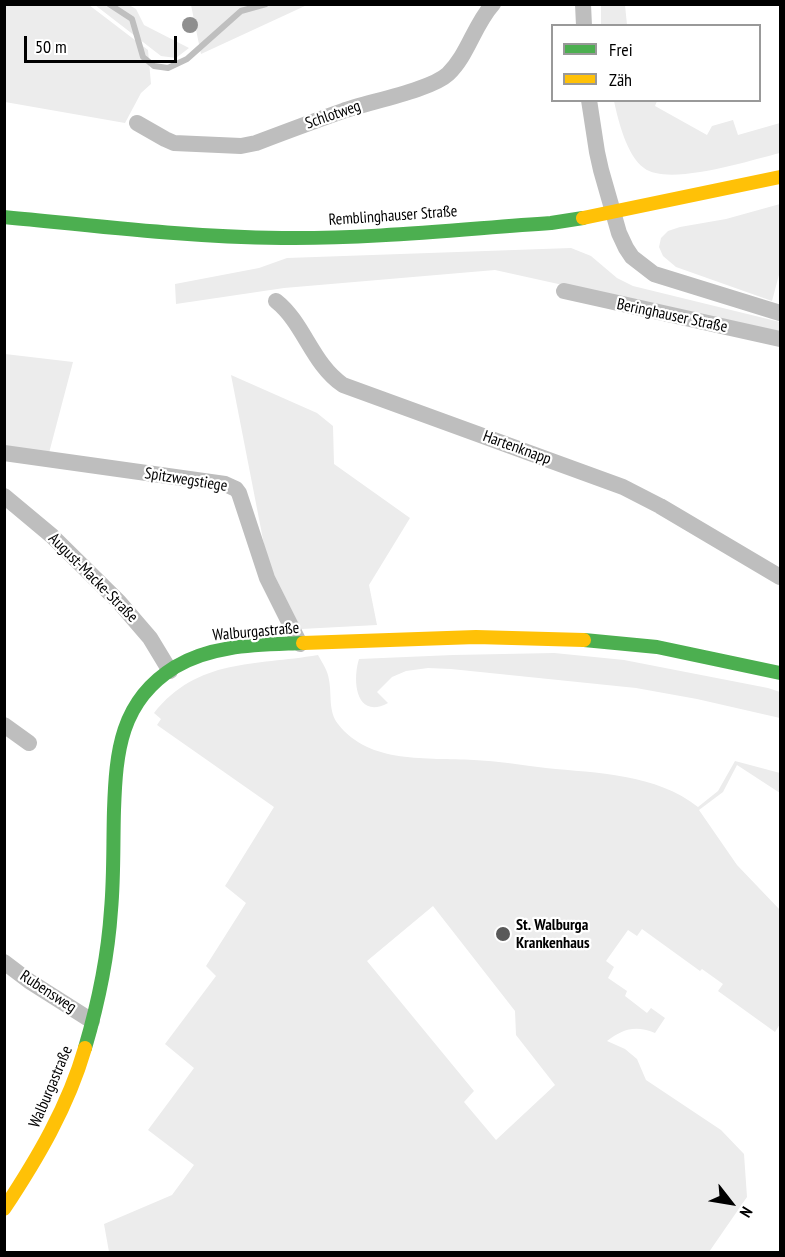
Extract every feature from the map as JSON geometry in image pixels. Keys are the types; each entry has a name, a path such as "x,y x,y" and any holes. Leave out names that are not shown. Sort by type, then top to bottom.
{"street":[{"name":"Schlotweg","path":"137,123 174,143 241,146 256,143 344,110 426,86 442,79 454,66 478,23 493,4"},
{"path":"583,4 584,24"},
{"path":"590,102 597,152 614,213"},
{"name":"Remblinghauser Straße","path":"4,217 183,235 332,237 551,222 614,213 780,177"},
{"name":"Beringhauser Straße","path":"614,213 626,248 641,265 654,274 780,313"},
{"name":"Beringhauser Straße","path":"564,291 780,339"},
{"name":"Hartenknapp","path":"276,301 286,310 323,366 343,385 623,487 780,577"},
{"name":"Spitzwegstiege","path":"4,453 225,484 236,489 267,578 300,644"},
{"name":"August-Macke-Straße","path":"4,496 52,536 126,610 150,638 170,671"},
{"name":"Walburgastraße","path":"6,1203 38,1157 80,1067 106,951 111,910 116,762 119,742 135,705 170,671 198,655 245,646 469,637 573,639 644,646 707,657 780,674"},
{"path":"4,725 29,743"},
{"name":"Rubensweg","path":"4,962 28,981 92,1021"}],"shaded area":[{"path":"191,4 307,5 201,54"},
{"path":"4,5 89,5 148,50 151,84 141,93 125,123 5,102"},
{"path":"95,5 129,5 136,9 144,25 189,48 176,58 161,56"},
{"path":"601,5 625,5 627,24 601,24"},
{"path":"614,102 657,102 655,106 707,135 712,126 733,120 738,135 780,123 780,153 710,170 671,175 656,173 644,168 633,155"},
{"path":"780,204 780,271 772,301 676,267 663,256 659,247 661,238 668,231 726,219"},
{"path":"571,248 591,256 617,278 633,286 780,322 780,333 495,270 284,288 176,304 175,284 259,268 287,258"},
{"path":"5,354 73,362 49,453 5,447"},
{"path":"231,375 317,413 333,426 334,464 410,518 369,585 377,625 301,629 267,560"},
{"path":"554,653 624,660 768,688 780,692 780,718 636,688 451,669 428,668 406,671 392,677 377,692 388,703 377,707 363,702 357,687 359,659"},
{"name":"St. Walburga Krankenhaus","path":"318,655 328,674 332,708 338,724 351,737 383,753 419,758 492,761 625,777 664,788 698,807 718,791 735,761 780,773 780,793 737,765 723,792 699,810 737,865 780,910 780,1024 775,1032 718,991 723,984 702,969 700,971 642,929 637,936 628,930 606,961 614,967 608,978 627,991 625,996 647,1013 651,1008 665,1018 655,1033 635,1029 618,1034 607,1041 625,1049 637,1059 646,1080 721,1130 744,1154 747,1197 709,1252 109,1252 104,1224 172,1195 194,1165 148,1130 194,1068 165,1044 216,976 206,966 246,903 225,886 274,807 157,725 161,719 154,713 171,695 189,682 208,673 228,667","holes":["433,906 515,1011 516,1035 555,1085 496,1140 464,1102 474,1091 367,961"]}],"waterway":[{"path":"109,4 132,19 143,57 154,66 168,68 187,59 241,11 266,4"}],"traffic: fast":[{"path":"4,217 178,233 282,238 416,233 551,223 583,218"},
{"path":"584,640 657,647 780,673"},
{"path":"85,1048 105,962 112,898 117,768 120,748 132,712 157,681 190,659 237,647 303,643"}],"traffic: slow":[{"path":"583,218 780,177"},
{"path":"303,643 476,637 584,640"},
{"path":"4,1209 51,1132 70,1091 85,1048"}],"place":[{"name":"St. Walburga Krankenhaus","path":"503,934"}]}
